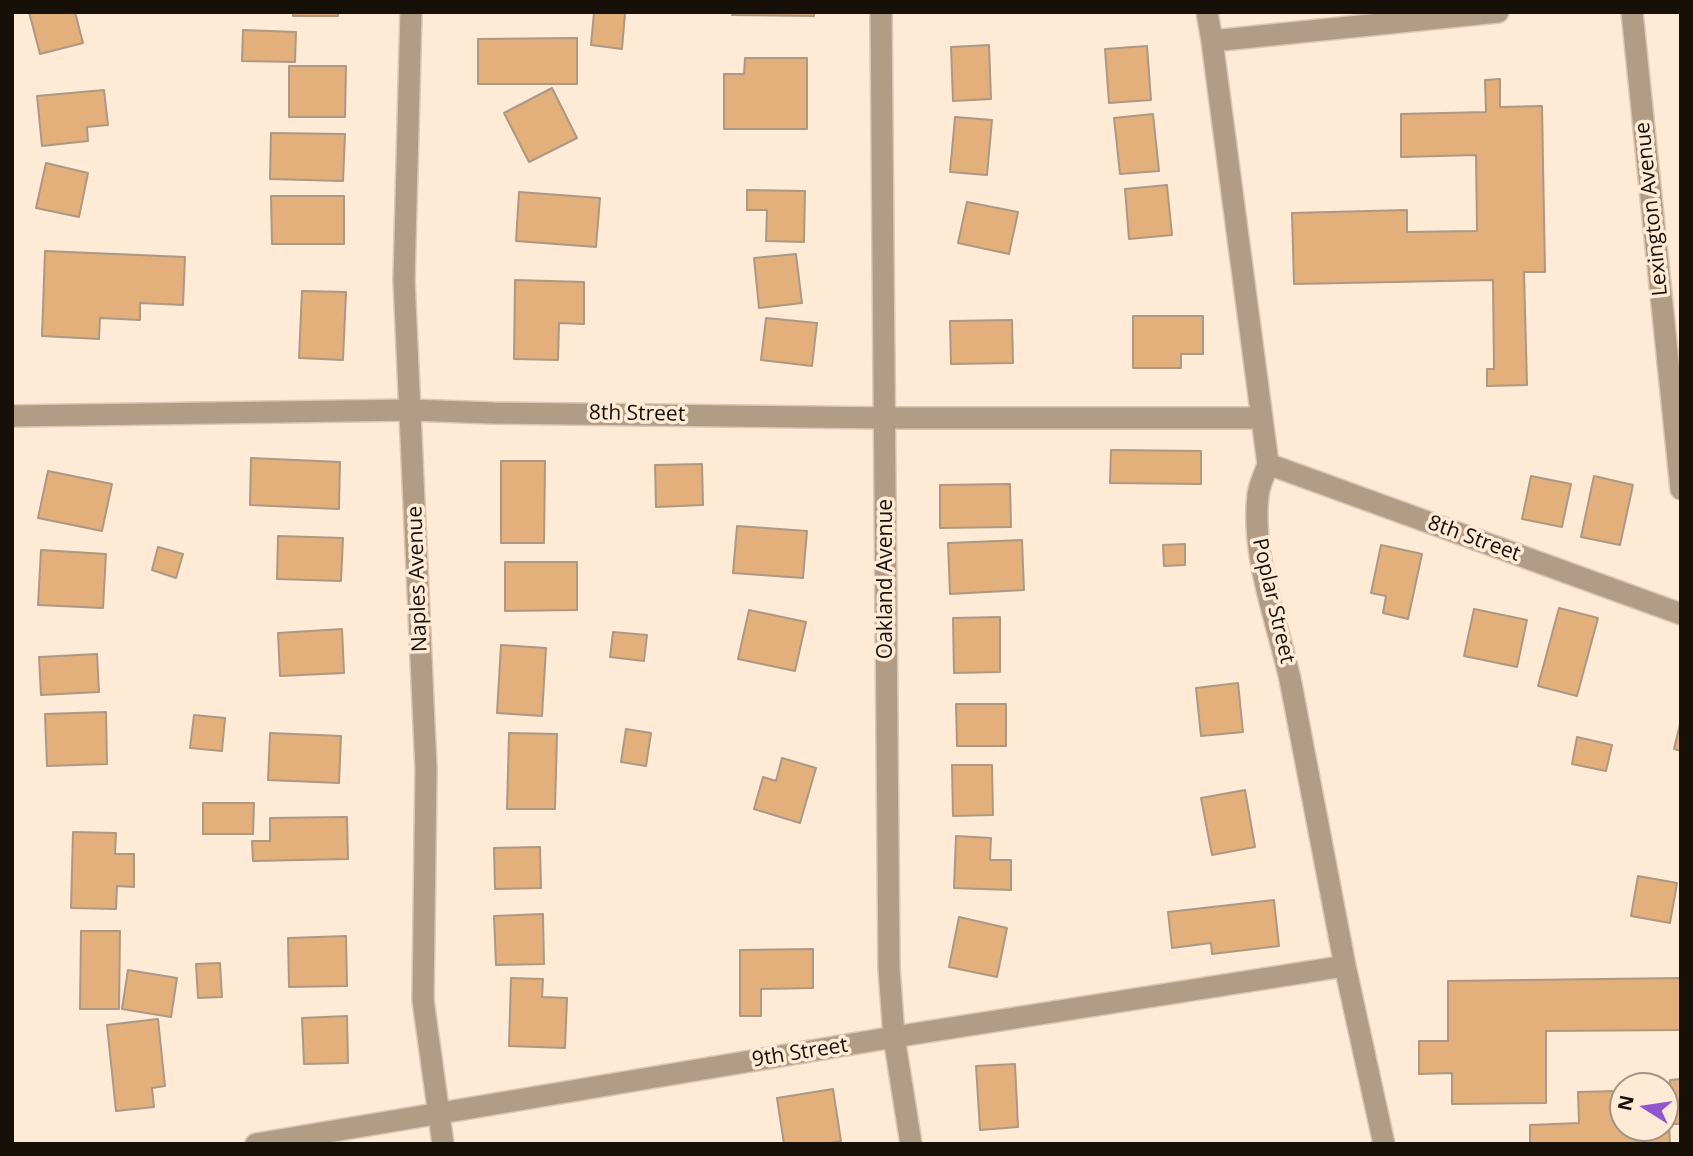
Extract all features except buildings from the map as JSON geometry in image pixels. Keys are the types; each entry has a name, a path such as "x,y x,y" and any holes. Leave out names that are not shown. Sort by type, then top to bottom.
{"street":[{"name":"Naples Avenue","path":"411,12 404,280 426,769 423,1000 443,1144"},
{"name":"Oakland Avenue","path":"881,12 889,968 894,1037 911,1144"},
{"name":"Poplar Street","path":"1207,12 1268,464 1258,492 1256,530 1271,610 1281,638 1290,679 1345,966 1384,1144"},
{"path":"1212,41 1498,12"},
{"name":"Lexington Avenue","path":"1632,12 1681,489"},
{"name":"8th Street","path":"12,416 411,410 885,418 1262,418"},
{"name":"8th Street","path":"1268,464 1681,614"},
{"name":"9th Street","path":"256,1144 894,1037 1345,966"}]}
